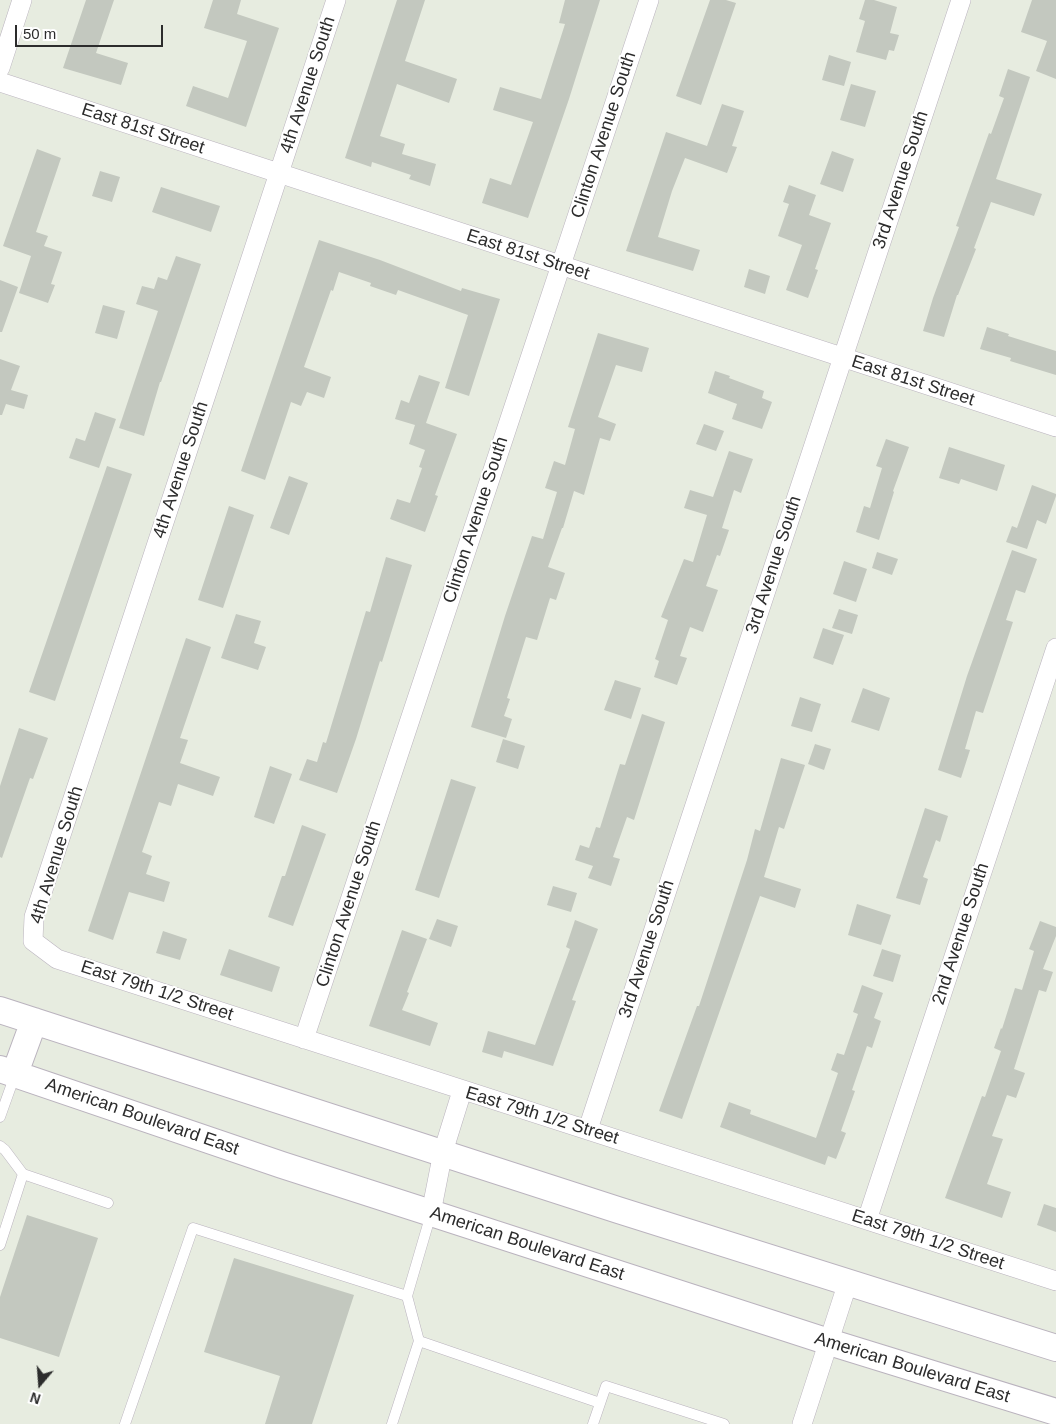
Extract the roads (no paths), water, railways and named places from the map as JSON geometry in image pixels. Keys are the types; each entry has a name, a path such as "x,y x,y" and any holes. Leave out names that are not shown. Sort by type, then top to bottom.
{"main road":[{"path":"0,1010 618,1210 1056,1348"},
{"path":"8,1071 34,1021"},
{"name":"American Boulevard East","path":"8,1071 282,1165 829,1342 1056,1412"}],"street":[{"path":"0,68 22,0"},
{"name":"4th Avenue South","path":"34,941 34,917 336,0"},
{"name":"Clinton Avenue South","path":"304,1039 649,0"},
{"name":"3rd Avenue South","path":"588,1129 961,0"},
{"name":"East 81st Street","path":"0,82 1056,427"},
{"name":"2nd Avenue South","path":"867,1220 1056,648"},
{"name":"East 79th 1/2 Street","path":"34,941 57,959 1056,1281"},
{"path":"431,1213 443,1152 462,1090"},
{"path":"803,1424 848,1282"}],"lane":[{"path":"0,1117 8,1071"},
{"path":"0,1146 23,1174 108,1203"},
{"path":"0,1245 23,1174"},
{"path":"392,1424 420,1341 407,1296 431,1213"},
{"path":"125,1424 193,1228 407,1296"},
{"path":"420,1341 600,1403"},
{"path":"593,1424 606,1386 724,1424"}]}
